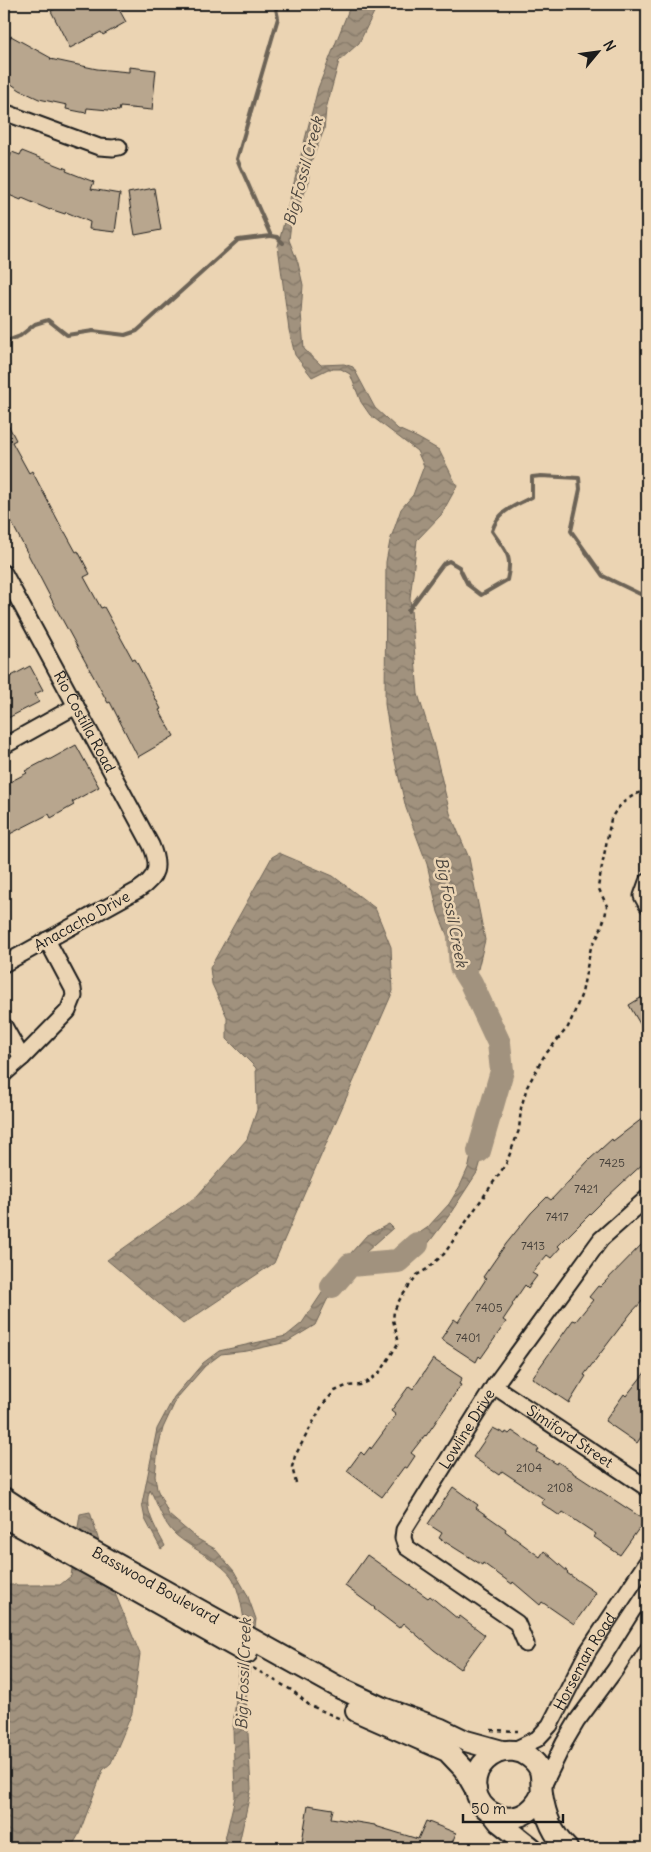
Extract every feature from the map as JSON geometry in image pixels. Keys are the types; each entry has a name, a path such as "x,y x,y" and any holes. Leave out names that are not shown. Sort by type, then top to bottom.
{"main road":[{"name":"Basswood Boulevard","path":"4,1498 35,1527"},
{"name":"Basswood Boulevard","path":"4,1517 35,1527 291,1677 357,1711 447,1751 464,1769 476,1790"},
{"name":"Basswood Boulevard","path":"291,1677 383,1708 466,1740 507,1751"},
{"path":"532,1848 499,1822 479,1799 476,1790 477,1775 489,1757 507,1751 519,1752 532,1759 540,1772 542,1790 555,1834 567,1848"},
{"path":"492,1814 512,1818 522,1816 538,1803 542,1790"}],"street":[{"path":"4,112 99,147 119,147"},
{"name":"Rio Costilla Road","path":"4,573 152,844 157,862 156,872"},
{"path":"4,746 76,706"},
{"name":"Anacacho Drive","path":"4,964 138,890 147,884 156,872"},
{"path":"4,1074 68,1011 74,996 73,989 47,940"},
{"path":"4,1026 22,1058"},
{"name":"Lowline Drive","path":"526,1644 517,1623 406,1547 403,1538 404,1530 494,1386 602,1239 647,1198"},
{"name":"Simiford Street","path":"494,1386 647,1488"},
{"name":"Horseman Road","path":"507,1751 537,1739 550,1725 588,1652 647,1562"},
{"name":"Horseman Road","path":"542,1790 564,1743 577,1721 615,1670 647,1619"}],"path":[{"path":"296,1483 292,1467 295,1456 323,1404 335,1391 346,1386 360,1385 369,1381 382,1370 397,1345 398,1339 393,1320 394,1312 400,1299 417,1275 444,1254 506,1164 519,1130 521,1108 527,1087 544,1056 568,1027 582,993 591,947 598,936 607,906 598,887 611,819 623,801 647,790"},
{"path":"291,1677 310,1705 345,1721"},
{"path":"486,1729 516,1732 525,1729"}],"water":[{"path":"351,4 378,4 359,43 339,61 326,109 324,130 310,164 308,185 291,223 289,240 298,263 303,285 301,313 304,349 321,365 344,364 353,367 375,408 398,429 439,450 457,486 441,515 417,540 410,598 418,694 433,743 450,813 469,858 485,940 478,969 470,968 451,945 438,912 427,864 406,808 392,748 385,704 386,562 390,541 401,509 413,495 424,466 417,451 370,415 361,402 350,374 341,369 328,369 312,377 295,355 289,330 278,246 318,88"},
{"path":"279,853 333,876 375,908 391,947 393,991 274,1263 183,1324 107,1260 197,1196 247,1139 257,1110 256,1068 227,1039 227,1017 212,984 210,968 272,857"},
{"path":"488,1118 492,1123 478,1171 448,1217 427,1245 401,1267 388,1268 403,1244 427,1228 449,1204 469,1166 478,1130"},
{"path":"389,1224 393,1228 357,1260 342,1283 327,1300 315,1325 287,1342 247,1351 221,1354 205,1366 177,1398 163,1428 158,1448 155,1476 157,1489 169,1515 196,1538 215,1549 234,1571 247,1594 256,1619 246,1696 251,1789 238,1848 223,1848 235,1797 233,1728 244,1620 239,1594 229,1573 171,1530 150,1490 148,1497 149,1511 165,1546 161,1549 145,1519 142,1504 157,1429 174,1397 203,1363 219,1351 286,1336 302,1323 342,1263 366,1236"},
{"path":"90,1512 114,1591 140,1654 132,1713 111,1763 103,1770 79,1834 71,1848 4,1848 4,1585 60,1585 71,1576 80,1514"}],"building":[{"path":"65,4 116,4 126,22 103,35 101,32 70,48 51,11"},
{"path":"11,36 50,59 97,69 129,72 129,67 156,70 152,110 120,107 119,111 87,108 86,113 66,109 67,105 39,99 20,90 4,79 4,49"},
{"path":"22,151 94,182 91,189 120,194 115,232 89,229 90,222 66,212 65,214 50,210 22,198 21,200 4,193 4,153 10,157 12,152 20,155"},
{"path":"154,188 161,230 135,235 128,193"},
{"path":"4,417 16,440 12,442 29,473 32,471 76,552 78,551 90,574 84,577 101,608 104,607 133,660 135,659 161,709 159,710 174,736 138,757 110,702 108,703 57,610 4,508"},
{"path":"30,666 43,690 35,694 39,702 4,720 4,680"},
{"path":"76,745 99,787 72,802 74,805 51,818 49,814 4,837 4,785 27,773 25,771"},
{"path":"647,994 647,1036 629,1005"},
{"path":"647,1115 647,1160 558,1246 560,1248 551,1258 547,1255 532,1273 537,1276 528,1288 525,1285 512,1304 503,1320 506,1322 481,1358 479,1356 476,1362 441,1339 454,1319 458,1322 486,1279 483,1277 531,1213 547,1197 551,1200 612,1139 613,1141"},
{"path":"647,1239 647,1296 631,1313 584,1375 586,1376 569,1403 532,1378 573,1320 576,1321 593,1300 589,1297 598,1286 600,1287"},
{"path":"433,1359 462,1378 459,1384 461,1385 426,1436 411,1453 415,1456 407,1468 404,1467 382,1497 347,1471 361,1452 364,1455 370,1447 371,1449 396,1415 391,1411 409,1386 413,1389"},
{"path":"647,1370 647,1428 637,1443 605,1421 624,1394 626,1396"},
{"path":"493,1428 505,1434 506,1432 509,1434 512,1431 539,1449 537,1452 557,1464 558,1462 645,1520 620,1555 594,1537 596,1534 563,1512 560,1516 541,1503 544,1499 502,1471 499,1475 473,1457"},
{"path":"453,1487 478,1505 476,1508 506,1529 505,1531 540,1557 544,1551 567,1573 596,1593 574,1624 542,1602 540,1605 513,1582 512,1584 483,1563 482,1565 439,1538 442,1533 428,1524"},
{"path":"367,1555 428,1598 430,1596 458,1619 460,1616 485,1635 460,1669 434,1650 403,1623 399,1628 345,1586"},
{"path":"308,1805 333,1809 331,1818 375,1825 418,1839 426,1821 456,1833 450,1848 301,1848"}],"waterway":[{"path":"275,4 278,18 237,159 271,236 277,237 283,243"},
{"path":"4,342 20,336 35,324 48,320 67,335 93,331 125,335 137,331 238,240 271,236"},
{"path":"408,611 443,564 449,561 459,567 468,585 481,595 507,580 509,559 492,531 503,514 513,506 532,497 532,477 541,476 579,478 580,489 571,531 603,576 640,594 647,593"},
{"name":"Big Fossil Creek","path":"458,924 461,967 471,983 499,1043 502,1071 479,1151"},
{"name":"Big Fossil Creek","path":"332,1286 350,1265 398,1261 417,1244"}]}
